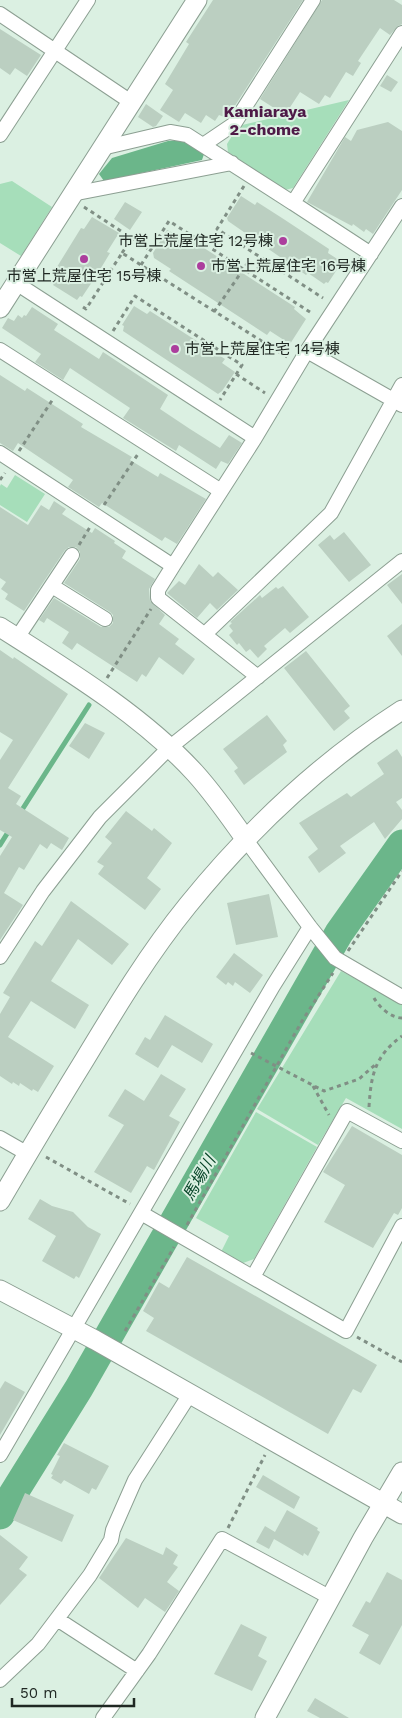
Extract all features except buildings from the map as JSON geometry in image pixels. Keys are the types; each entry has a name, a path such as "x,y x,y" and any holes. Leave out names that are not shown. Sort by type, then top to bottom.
{"street":[{"path":"0,136 88,0"},
{"path":"197,0 102,148 77,200 6,292 213,411 255,438"},
{"path":"202,145 234,124 313,0"},
{"path":"0,14 131,102"},
{"path":"293,203 402,34"},
{"path":"102,148 170,132 187,135 371,254"},
{"path":"77,200 232,163"},
{"path":"258,677 158,598 158,590 255,438 307,351 402,206"},
{"path":"0,350 221,491"},
{"path":"307,351 398,403"},
{"path":"205,634 331,513 398,403 402,385"},
{"path":"0,453 173,566"},
{"path":"18,638 72,555"},
{"path":"0,957 43,891 100,817 169,748 402,561"},
{"path":"52,586 105,619"},
{"path":"0,627 99,691 169,748 217,799 310,927 338,960 400,992"},
{"path":"0,1202 36,1155 150,956 187,906 246,840 284,803 340,755 402,710"},
{"path":"0,1455 273,986 310,927"},
{"path":"253,1277 347,1111 402,1141"},
{"path":"0,1138 36,1155"},
{"path":"141,1212 346,1331 402,1226"},
{"path":"0,1290 95,1340 402,1514"},
{"path":"0,1680 38,1644 90,1575 111,1540 113,1530 135,1480 190,1394"},
{"path":"265,1718 383,1503 402,1472"},
{"path":"103,1718 137,1671 222,1539 331,1598"},
{"path":"57,1619 137,1671"}],"path":[{"path":"246,184 217,229 323,298"},
{"path":"77,200 150,250"},
{"path":"141,265 169,221 313,314"},
{"path":"78,304 86,309 132,238"},
{"path":"122,253 286,358 290,351"},
{"path":"214,312 249,261 259,268 270,263"},
{"path":"309,321 328,290"},
{"path":"110,336 135,296 242,365 213,411"},
{"path":"236,374 270,396"},
{"path":"0,480 60,388"},
{"path":"72,555 145,442"},
{"path":"106,680 158,598"},
{"path":"125,1331 338,960 402,871"},
{"path":"254,1055 324,1091 359,1079 376,1064 386,1048 402,1036"},
{"path":"368,1122 371,1083 376,1064"},
{"path":"313,1086 337,1128"},
{"path":"36,1155 141,1212"},
{"path":"346,1331 402,1362"},
{"path":"222,1539 272,1441"}],"shaded area":[{"path":"349,100 293,188 285,190 228,152 227,144 238,126"},
{"path":"183,140 204,154 202,160 104,181 99,174 112,158 168,141"},
{"path":"12,181 52,207 21,256 0,243 0,184"},
{"path":"15,475 45,494 27,522 0,505 1,484 7,488"},
{"path":"341,971 402,1004 402,1129 346,1098 318,1145 257,1109"},
{"path":"256,1112 317,1147 254,1259 243,1263 221,1252 229,1236 196,1218"}],"waterway":[{"path":"20,813 89,705"},
{"path":"0,845 10,829"},
{"name":"馬場川","path":"0,1515 79,1388 339,933 402,844"}],"place":[{"name":"市営上荒屋住宅 12号棟","path":"283,241"},
{"name":"市営上荒屋住宅 15号棟","path":"84,259"},
{"name":"市営上荒屋住宅 16号棟","path":"201,266"},
{"name":"市営上荒屋住宅 14号棟","path":"175,349"}],"district":[{"name":"Kamiaraya 2-chome","path":"265,120"}]}
